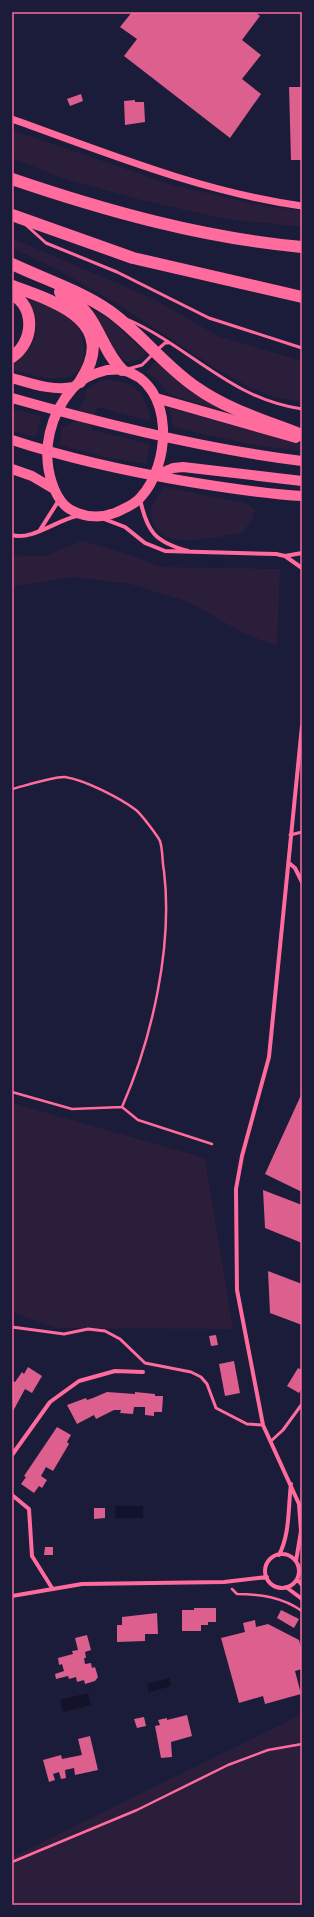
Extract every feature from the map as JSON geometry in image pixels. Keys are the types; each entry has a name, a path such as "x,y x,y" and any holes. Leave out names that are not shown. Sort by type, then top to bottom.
{"highway":[{"path":"12,179 88,205 150,221 302,247"},
{"path":"14,215 133,258 302,297"},
{"path":"17,266 65,287 108,310 197,388 232,408 302,436"},
{"path":"17,266 66,296 88,314 112,360 122,370"},
{"path":"12,286 70,310 86,327 91,336 91,364 77,384"},
{"path":"12,294 25,306 29,318 30,331 25,344 12,357"}],"main road":[{"path":"12,378 49,388 64,389 77,384 94,374 107,370 122,370 137,377 148,387 156,398 162,418 164,433 162,449 154,476 143,494 123,509 98,517 82,515 72,511 59,499 48,470 49,436 54,418 65,398 77,384"},
{"path":"12,398 75,416 182,440 271,457 302,461"},
{"path":"156,398 302,439"},
{"path":"12,440 86,461 167,478 235,489 302,496"},
{"path":"154,476 173,468 183,467 302,481"},
{"path":"12,469 32,476 54,489"}],"street":[{"path":"12,119 198,184 247,196 302,206"},
{"path":"143,494 148,528 156,537 171,546 196,553"},
{"path":"40,530 59,499"},
{"path":"12,536 30,536 66,518 82,515"},
{"path":"98,517 125,527 153,548 165,551 196,553 265,553 285,556 302,553"},
{"path":"285,556 301,566"},
{"path":"286,1588 297,1579 299,1570 296,1561 301,1531 299,1504 263,1426 237,1290 236,1189 242,1156 269,1057 302,726"},
{"path":"289,863 296,868 302,882"},
{"path":"12,1454 50,1402 79,1381 115,1371 143,1372"},
{"path":"291,1484 283,1547 279,1555 270,1560 266,1572 267,1577 273,1585 286,1588 302,1599"},
{"path":"12,1496 29,1509 32,1556 52,1588"},
{"path":"279,1555 291,1557 296,1561"},
{"path":"12,1596 52,1588 110,1582 224,1582 267,1577"},
{"path":"297,1579 302,1585"}],"lane":[{"path":"14,215 46,243 117,272 209,318 302,348"},
{"path":"108,310 141,326 170,343 231,385 254,396 281,406 302,409"},
{"path":"122,370 142,365 165,343 170,343"},
{"path":"290,835 302,832"},
{"path":"12,1327 64,1334 88,1329 105,1331 120,1339 145,1363 192,1372 201,1377 207,1384 216,1408 247,1424 263,1426"},
{"path":"271,1441 283,1430 302,1404"}],"path":[{"path":"12,789 64,777 90,784 137,810 160,842 165,885 167,923 161,974 134,1079 122,1107"},
{"path":"12,1092 72,1109 122,1107 138,1120 212,1144"},
{"path":"224,1582 237,1594 259,1594 280,1599 302,1611"},
{"path":"12,1862 137,1810 228,1765 268,1750 302,1744"}],"shaded area":[{"path":"12,130 173,185 254,204 302,211 302,227 225,219 145,201 62,178 12,158"},
{"path":"12,238 154,299 218,336 302,361 302,402 273,397 251,388 220,371 122,307 58,270 12,248"},
{"path":"23,294 58,309 76,323 80,329 84,352 82,365 76,373 57,379 45,378 12,370 12,363 28,349 36,332 34,313 30,303"},
{"path":"94,311 113,322 146,353 144,356 136,361 124,361 113,347"},
{"path":"155,361 193,393 233,414 168,394 156,379 146,372"},
{"path":"106,380 125,382 138,390 146,403 151,421 97,407 91,430 150,444 146,464 105,457 59,445 62,427 72,423 86,396 86,390 98,382"},
{"path":"169,408 302,445 302,451 254,445 173,427"},
{"path":"12,409 41,416 36,437 12,431"},
{"path":"164,487 245,503 255,509 253,519 242,533 193,540 180,540 168,537 159,532 151,517 152,505"},
{"path":"82,541 124,553 162,567 280,569 277,646 245,634 188,602 130,584 74,577 12,587 12,555 44,556"},
{"path":"12,1103 205,1158 233,1329 56,1328 12,1312"},
{"path":"115,1506 143,1506 143,1518 115,1518"},
{"path":"169,1678 171,1686 149,1692 147,1684"},
{"path":"88,1693 91,1705 63,1712 60,1700"},
{"path":"302,1714 302,1905 12,1905 12,1857"}],"building":[{"path":"132,12 255,12 260,16 242,40 261,55 242,79 261,94 230,138 124,56 137,39 120,27"},
{"path":"289,87 302,87 302,160 291,160"},
{"path":"81,94 83,101 70,106 67,99"},
{"path":"135,100 135,102 144,102 145,122 125,125 124,101"},
{"path":"302,1093 302,1192 265,1174"},
{"path":"263,1190 302,1205 302,1243 265,1228"},
{"path":"268,1271 302,1284 302,1325 270,1313"},
{"path":"216,1335 218,1345 211,1346 209,1336"},
{"path":"234,1361 240,1393 225,1396 219,1364"},
{"path":"28,1367 42,1376 32,1393 25,1389 12,1413 12,1381 15,1382 22,1372 24,1374"},
{"path":"298,1368 302,1370 302,1388 299,1393 287,1386"},
{"path":"107,1392 135,1394 135,1392 163,1396 162,1412 154,1412 154,1416 145,1415 145,1407 134,1407 133,1414 120,1413 121,1410 114,1410 96,1419 94,1415 77,1424 67,1405 86,1398 87,1400"},
{"path":"57,1427 71,1435 67,1442 69,1444 53,1471 46,1467 41,1476 47,1480 42,1488 39,1486 34,1493 21,1484 26,1477 24,1476"},
{"path":"94,1508 105,1508 105,1518 94,1519"},
{"path":"45,1547 53,1547 53,1555 44,1555"},
{"path":"194,1608 216,1608 216,1622 208,1622 208,1625 201,1625 201,1631 182,1631 182,1610 194,1610"},
{"path":"281,1610 299,1619 294,1628 277,1618"},
{"path":"157,1613 158,1634 145,1634 145,1641 117,1642 117,1625 122,1625 122,1617"},
{"path":"255,1620 256,1627 268,1624 299,1640 302,1651 302,1669 295,1671 301,1694 265,1704 263,1696 239,1703 221,1638 245,1632 243,1623"},
{"path":"87,1635 91,1650 85,1652 85,1664 91,1663 92,1668 95,1667 98,1677 95,1681 85,1684 84,1680 77,1682 76,1677 69,1679 68,1676 56,1679 55,1674 64,1671 62,1664 59,1665 58,1658 73,1654 72,1651 78,1650 75,1638"},
{"path":"187,1715 192,1736 171,1742 172,1757 161,1758 155,1726 160,1725 158,1720 167,1718 167,1720"},
{"path":"144,1717 146,1726 137,1728 134,1719"},
{"path":"90,1736 98,1770 75,1775 74,1768 65,1770 66,1778 61,1779 59,1772 53,1774 55,1780 49,1782 43,1760 61,1755 62,1759 82,1755 78,1739"}]}
